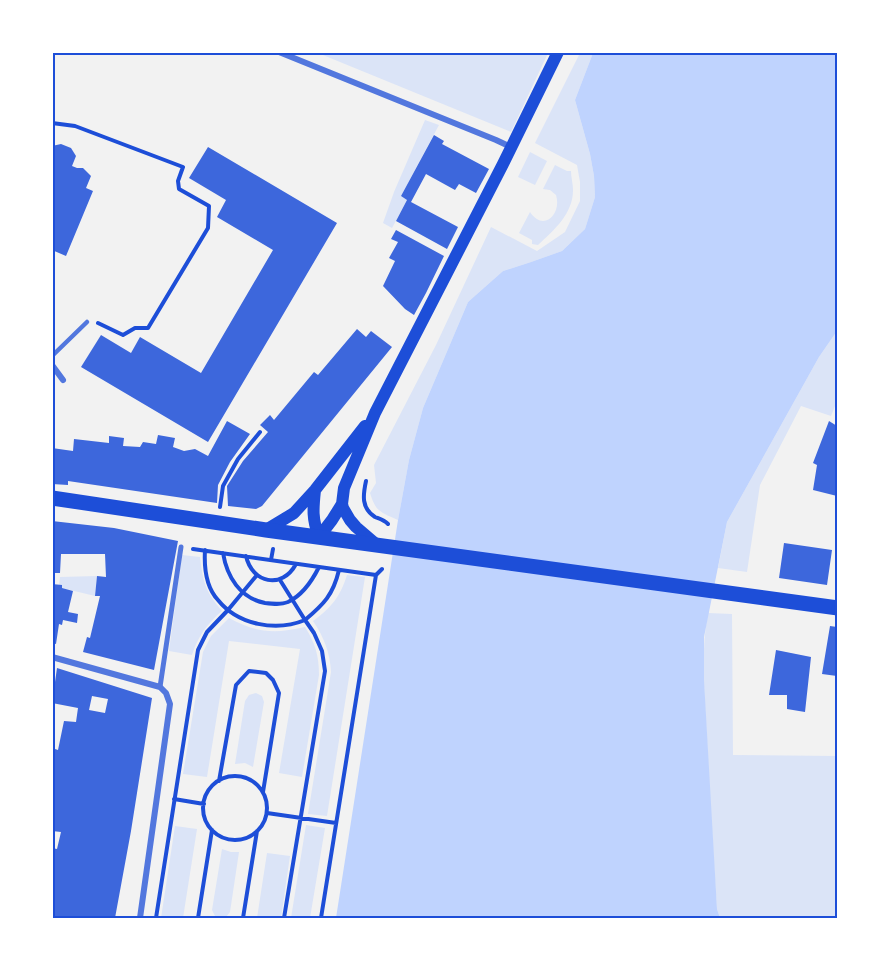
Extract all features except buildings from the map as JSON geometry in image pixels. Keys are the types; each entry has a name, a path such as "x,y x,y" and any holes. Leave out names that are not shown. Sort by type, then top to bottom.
{"main road":[{"path":"319,537 342,504 344,488 375,413 558,52"},
{"path":"266,530 294,513 315,490 375,413"},
{"path":"315,490 313,513 319,537"},
{"path":"52,498 266,530 837,608"},
{"path":"342,504 350,520 366,536 382,546"}],"street":[{"path":"279,52 511,147"},
{"path":"52,365 63,380"},
{"path":"160,687 181,547"},
{"path":"52,657 160,687 166,693 170,704 140,918"}],"lane":[{"path":"52,356 87,322"}],"path":[{"path":"52,123 75,126 183,167 178,181 179,189 209,206 208,228 148,328 135,328 123,335 96,322 87,322"},
{"path":"219,523 223,486 238,459 260,432"},
{"path":"367,480 363,493 366,509 388,524"},
{"path":"271,560 273,549"},
{"path":"339,570 331,594 305,620 296,624 279,626 261,625 244,620 216,599 204,567 205,550 376,575"},
{"path":"223,553 230,576 243,593 250,598 275,604 287,602 304,591 313,580 319,567"},
{"path":"246,556 247,562 257,575 268,580 280,580 286,577 296,564"},
{"path":"321,918 376,575 382,569"},
{"path":"156,918 172,799 198,650 207,632 257,575"},
{"path":"280,580 314,633 322,651 325,671 284,918"},
{"path":"219,780 236,685 249,671 266,673 273,680 279,693 263,792"},
{"path":"238,776 248,778 263,792 267,802 267,813 257,831 248,837 226,838 217,834 209,826 205,817 204,804 211,787 219,780 238,776"},
{"path":"172,799 204,804"},
{"path":"267,813 336,823"},
{"path":"198,918 212,829"},
{"path":"243,918 257,831"}],"shaded area":[{"path":"548,52 511,132 318,53"},
{"path":"580,53 593,53 575,100 594,176 595,197 585,229 562,251 503,271 468,302 423,408 409,460 398,520 380,511 374,504 370,493 376,483 374,465 436,345 491,227 537,251 565,232 580,201 577,165 535,143"},
{"path":"425,120 439,125 401,196 407,200 392,228 383,223"},
{"path":"530,152 547,161 535,185 518,177"},
{"path":"555,165 571,171 573,188 570,207 556,227 538,245 532,244 532,240 519,233 530,212 540,221 550,219 554,214 556,195 550,190 543,189"},
{"path":"837,331 837,401 831,416 801,406 760,485 747,572 718,568 727,522 819,357"},
{"path":"182,555 200,557 206,586 222,611 204,631 192,655 169,651"},
{"path":"347,575 365,577 327,816 308,814 331,672 326,645 313,621 334,601"},
{"path":"97,576 95,596 62,588 62,585 59,585 60,577"},
{"path":"708,613 732,614 733,755 837,756 837,918 720,918 717,909 704,692 704,645"},
{"path":"229,618 248,627 266,631 284,631 305,627 311,638 316,650 319,675 302,777 279,773 300,649 229,641 207,777 183,774 203,652 211,636"},
{"path":"256,693 262,696 264,702 253,767 245,763 235,764 245,701 249,695"},
{"path":"306,825 325,828 310,918 291,918"},
{"path":"175,826 197,829 183,918 161,918"},
{"path":"222,849 239,852 230,912 226,917 220,918 215,916 212,910"},
{"path":"267,853 290,856 281,918 257,918"}],"water":[{"path":"593,53 837,53 837,331 819,357 727,522 704,637 704,680 717,909 720,918 336,918 398,520 409,460 423,408 468,302 503,271 562,251 585,229 595,197 594,176 575,100"}]}
